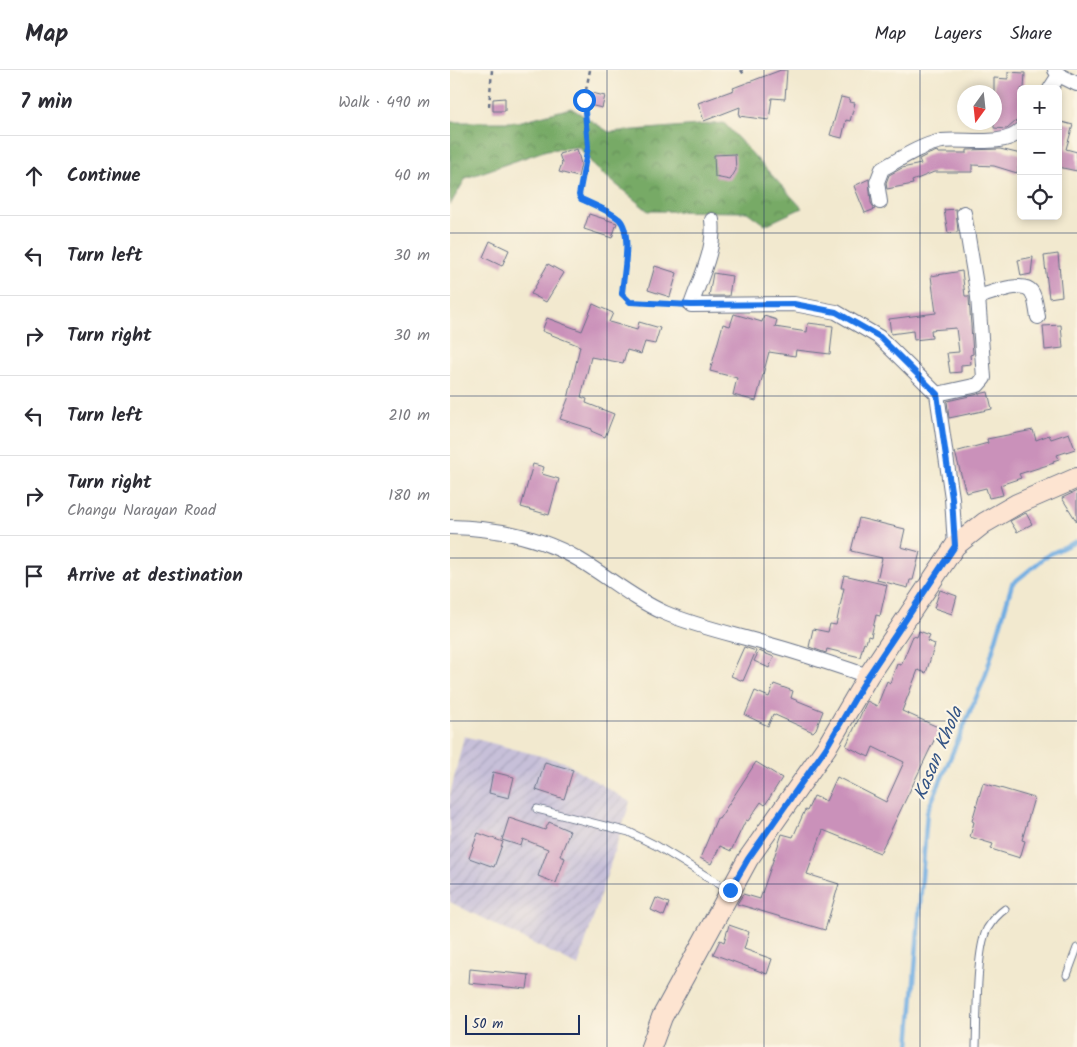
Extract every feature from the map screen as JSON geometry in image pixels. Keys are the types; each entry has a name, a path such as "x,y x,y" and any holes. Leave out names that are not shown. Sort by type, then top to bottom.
{"main road":[{"path":"651,1047 662,1017 748,859 826,748 868,676 955,546 984,522 1017,504 1077,478"}],"street":[{"path":"1052,85 1057,73 1077,84"},
{"path":"880,202 877,182 882,169 920,148 942,141 992,141 1017,134"},
{"path":"937,394 978,385 984,378 978,297 964,213"},
{"path":"712,220 713,232 706,263 691,305 794,304 836,312 880,337 937,394 952,498 955,546"},
{"path":"978,297 1020,286 1028,288 1032,292 1038,317"},
{"path":"450,527 501,530 542,542 577,558 632,596 664,613 707,628 767,644 868,676"}],"lane":[{"path":"537,809 629,832 657,846 730,890"},
{"path":"976,1047 981,946 987,929 1005,908"},
{"path":"1067,976 1077,948"}],"path":[{"path":"488,106 492,70"},
{"path":"590,70 584,100 588,147 579,195 581,199 620,220 625,229 626,248 622,294 630,302 691,305"},
{"path":"741,70 745,76"}],"shaded area":[{"path":"464,736 564,762 630,802 578,966 450,902 450,795"}],"green space":[{"path":"571,108 609,132 724,123 802,208 765,225 747,212 648,211 595,167 579,147 547,150 466,178 450,205 450,122 518,122"}],"building":[{"path":"781,70 787,70 785,99 772,98 769,120 739,116 740,107 704,121 698,103"},
{"path":"1008,72 1025,73 1024,85 1017,85 1017,121 1007,129 1002,129 1002,85 994,85 994,78 1008,79"},
{"path":"592,93 605,96 602,108 589,105"},
{"path":"841,97 850,99 849,102 855,103 850,121 846,120 842,138 830,135"},
{"path":"505,98 505,111 493,111 493,99"},
{"path":"1062,122 1073,125 1066,149 1077,152 1077,171 1062,168"},
{"path":"577,149 581,164 578,177 559,172 562,163 559,154"},
{"path":"1000,149 1017,153 1017,173 994,166 972,165 972,172 934,172 912,181 913,184 887,189 886,183 889,175 902,168 921,164 919,159 929,154 937,151 938,153 967,153 967,150"},
{"path":"735,154 736,170 730,180 715,177 714,155"},
{"path":"869,179 871,203 875,209 865,213 854,186"},
{"path":"956,209 958,232 948,233 944,210"},
{"path":"589,214 617,223 612,238 584,229"},
{"path":"490,241 509,250 502,266 483,257"},
{"path":"1058,254 1062,296 1049,298 1044,256"},
{"path":"1033,257 1031,274 1021,276 1018,260"},
{"path":"548,264 564,273 546,302 531,294"},
{"path":"655,266 677,273 670,297 648,290"},
{"path":"962,271 965,296 969,296 973,354 970,355 971,364 961,365 961,372 950,373 947,353 959,352 956,328 931,330 932,338 914,340 913,331 891,334 889,319 936,313 931,276"},
{"path":"713,273 732,276 729,296 709,296"},
{"path":"593,304 613,313 609,322 637,330 639,322 660,328 655,344 645,342 641,354 627,350 623,363 591,357 581,397 587,399 586,403 614,414 605,437 591,431 592,429 560,419 568,399 580,346 542,331 547,318 582,331"},
{"path":"734,314 762,322 764,316 777,320 775,327 807,332 808,323 833,326 830,354 796,350 795,356 769,352 756,401 733,395 737,378 710,371 723,324 730,326"},
{"path":"1061,325 1063,348 1045,350 1043,326"},
{"path":"988,392 992,409 949,418 947,401"},
{"path":"1033,430 1036,440 1049,435 1051,439 1069,433 1075,449 1057,455 1059,459 1053,461 1054,463 1019,474 1021,478 1000,485 1003,495 989,498 986,488 966,493 955,452 988,443 987,439"},
{"path":"533,464 544,467 542,474 559,479 549,515 521,507"},
{"path":"1077,491 1077,522 1062,498"},
{"path":"1026,513 1032,524 1017,532 1010,521"},
{"path":"859,518 905,529 901,547 920,552 913,580 910,580 908,588 877,580 882,558 851,551"},
{"path":"844,575 887,585 880,616 876,615 871,637 868,636 866,643 864,642 860,657 827,649 826,653 809,647 813,629 828,632 830,624 836,625 844,588 841,588"},
{"path":"940,590 957,596 952,614 934,608"},
{"path":"919,631 930,635 927,641 935,644 926,673 918,670 902,711 940,728 880,853 823,830 807,874 839,884 825,930 737,904 743,894 760,899 782,834 793,837 805,810 807,811 814,796 826,801 837,777 886,802 904,762 873,747 869,757 846,746 867,701 877,706 887,681 890,683 897,664 901,665 913,636 917,637"},
{"path":"744,647 756,651 743,681 731,676"},
{"path":"759,651 774,657 769,668 754,661"},
{"path":"774,684 793,691 791,698 823,711 813,732 773,714 768,726 745,715 755,691 769,697"},
{"path":"545,762 573,770 564,799 536,790"},
{"path":"756,762 782,778 765,805 761,802 748,821 746,820 731,851 720,846 711,864 700,858 717,818 719,819"},
{"path":"493,772 514,777 509,798 489,793"},
{"path":"983,783 1034,798 1022,840 1025,841 1020,858 991,849 993,844 970,837 974,822 972,821"},
{"path":"509,818 545,830 549,822 570,831 560,856 565,858 556,883 538,876 548,849 523,839 521,846 502,840"},
{"path":"478,833 503,842 494,867 469,858"},
{"path":"656,898 669,903 664,916 651,910"},
{"path":"729,925 749,932 744,949 772,959 767,974 713,954 720,940 724,942"},
{"path":"470,969 529,975 527,989 469,983"}],"waterway":[{"name":"Kasan Khola","path":"909,1047 927,812 985,677 1012,584 1048,555 1077,541"}],"route":[{"path":"584,100 588,147 579,195 581,199 606,210 620,220 625,229 626,248 622,294 630,302 691,305 794,304 836,312 880,337 937,394 948,458 955,546 932,577 868,676 826,748 748,859 730,890"}]}
